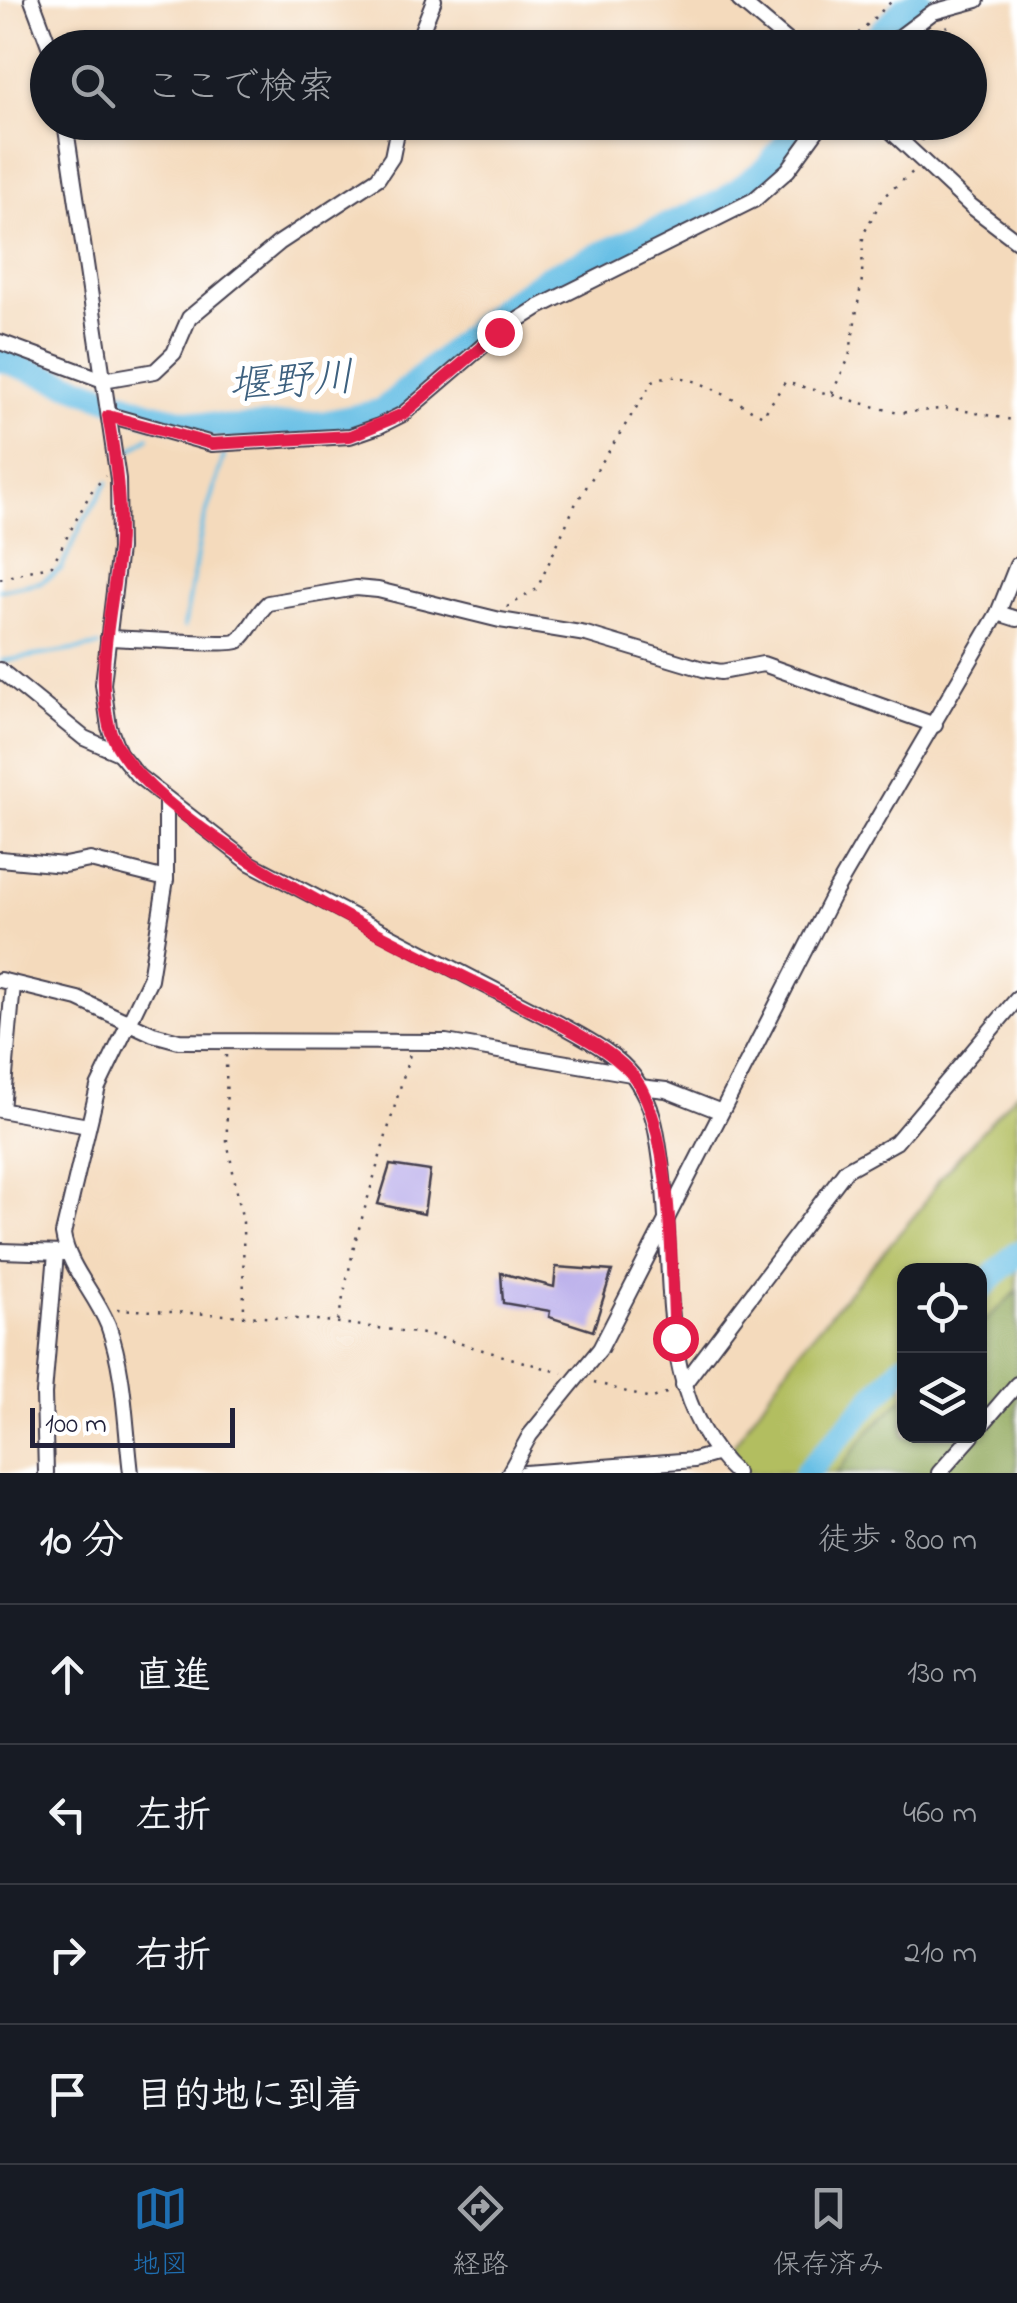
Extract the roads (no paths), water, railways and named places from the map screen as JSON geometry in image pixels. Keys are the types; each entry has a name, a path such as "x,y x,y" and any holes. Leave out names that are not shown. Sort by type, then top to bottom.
{"street":[{"path":"32,0 43,30"},
{"path":"422,30 434,0"},
{"path":"739,0 775,30"},
{"path":"905,30 952,7 977,0"},
{"path":"68,140 116,463 119,548 103,684 109,727 119,753"},
{"path":"0,342 104,383 154,371 174,353 189,318 279,243 378,178 392,157 395,140"},
{"path":"108,413 212,444 350,436 379,426 403,414 499,332 538,307 754,200 788,170 810,140"},
{"path":"900,140 1017,241"},
{"path":"510,1473 530,1436 600,1349 833,895 935,726 998,613 1017,565"},
{"path":"108,638 170,638 226,646 238,641 268,604 356,588 495,619 586,634 703,669 721,672 763,664 935,726"},
{"path":"998,613 1017,619"},
{"path":"0,670 84,738 119,753 166,800 250,863 560,1024 602,1048 636,1080 658,1132 668,1216 675,1338 683,1385 715,1454 736,1473"},
{"path":"46,1473 44,1394 63,1234 98,1087 150,980 166,879 166,800"},
{"path":"0,859 64,865 90,860 166,879"},
{"path":"88,1126 1,1110 6,982 78,999 179,1041 225,1044 414,1040 636,1080 720,1111"},
{"path":"683,1385 836,1181 846,1170 896,1142 1017,999"},
{"path":"0,1251 61,1253"},
{"path":"61,1253 100,1308 122,1377 130,1473"},
{"path":"987,1419 1017,1384"},
{"path":"939,1473 966,1443"},
{"path":"525,1473 694,1460 715,1454"}],"waterway":[{"name":"堰野川","path":"883,30 903,9 921,0"},
{"name":"堰野川","path":"0,359 152,414 189,422 234,428 324,423 382,411 505,305 548,277 723,201 767,168 788,140"},
{"name":"堰野川","path":"178,426 189,422"},
{"path":"125,454 149,437"},
{"path":"184,627 202,527 224,456"},
{"path":"0,590 41,582 61,569 108,482"},
{"path":"2,661 99,646"},
{"path":"987,1282 1017,1253"},
{"path":"806,1473 897,1373"}]}
